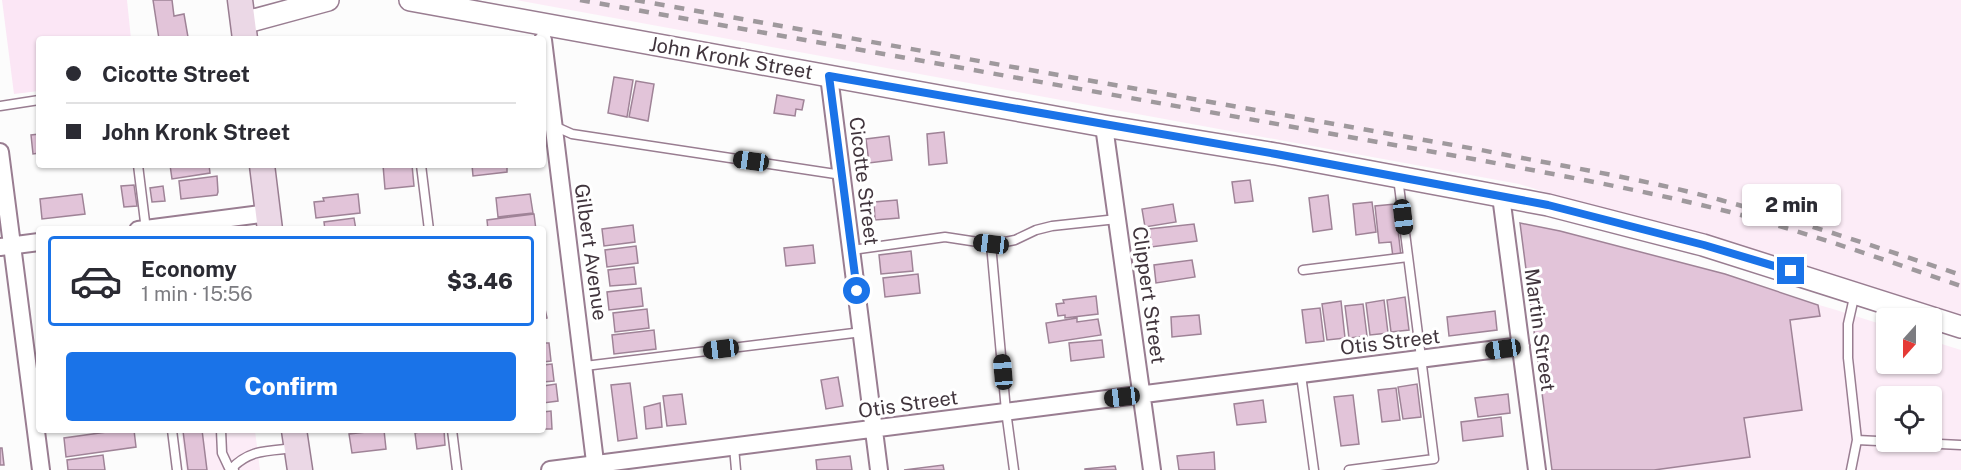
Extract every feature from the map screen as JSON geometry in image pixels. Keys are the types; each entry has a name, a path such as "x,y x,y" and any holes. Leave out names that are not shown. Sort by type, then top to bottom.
{"main road":[{"path":"262,168 269,221"}],"street":[{"path":"243,21 328,0"},
{"name":"John Kronk Street","path":"410,0 542,34 829,76 1548,205 1704,245 1961,327"},
{"name":"Cicotte Street","path":"829,76 879,470"},
{"name":"Gilbert Avenue","path":"546,93 548,123 585,366 596,467"},
{"name":"Clippert Street","path":"1104,126 1152,470"},
{"path":"0,152 6,247 41,470"},
{"name":"Martin Street","path":"1501,196 1537,470"},
{"path":"190,226 269,221"},
{"path":"6,247 36,242"},
{"name":"Otis Street","path":"550,470 596,467 1006,411 1521,346"}],"lane":[{"path":"0,106 36,100"},
{"path":"548,123 572,134 843,175"},
{"path":"138,168 143,226"},
{"path":"421,168 429,226"},
{"path":"1349,470 1434,459 1398,177"},
{"path":"852,250 945,237 991,244 1015,240 1036,230 1052,226 1117,219"},
{"path":"991,244 1006,411 1014,470"},
{"path":"1303,270 1408,257"},
{"path":"1851,470 1857,440 1848,358 1848,324 1855,292"},
{"path":"585,366 862,332"},
{"path":"1301,375 1314,470"},
{"path":"172,433 177,470"},
{"path":"221,433 222,453 231,470 242,458 252,453 297,458"},
{"path":"452,433 457,470"},
{"path":"1857,440 1961,445"},
{"path":"734,447 736,470"}],"shaded area":[{"path":"2,0 127,0 131,36 36,36 36,91 14,94"},
{"path":"516,0 1961,0 1961,322 1942,316 1942,308 1916,308 1519,184"},
{"path":"1520,225 1638,253 1876,323 1876,374 1942,374 1942,344 1961,350 1961,470 1552,470"},
{"path":"181,433 255,433 260,470 186,470"}],"building":[{"path":"153,0 172,0 174,16 184,14 188,36 159,36"},
{"path":"614,77 633,80 627,117 608,113"},
{"path":"636,81 654,84 648,121 629,117"},
{"path":"777,95 804,100 802,110 796,109 795,116 774,113"},
{"path":"944,132 947,163 929,165 927,134"},
{"path":"36,134 36,154 33,154 31,135"},
{"path":"889,136 892,160 869,163 866,139"},
{"path":"170,168 209,168 210,173 172,179"},
{"path":"383,168 412,168 414,186 385,189"},
{"path":"472,168 507,168 507,172 473,176"},
{"path":"217,176 217,195 181,199 179,181"},
{"path":"1250,180 1253,201 1235,203 1232,182"},
{"path":"134,185 137,206 124,207 121,186"},
{"path":"163,186 165,201 152,202 150,188"},
{"path":"82,194 85,214 42,219 40,199"},
{"path":"358,194 360,213 316,218 314,202 324,201 323,198"},
{"path":"530,194 533,213 498,217 496,198"},
{"path":"1328,195 1332,229 1313,232 1309,198"},
{"path":"897,200 899,218 875,220 874,202"},
{"path":"1372,202 1376,232 1356,235 1353,204"},
{"path":"1173,204 1176,222 1145,227 1142,209"},
{"path":"1395,204 1401,256 1393,257 1391,242 1379,243 1375,206"},
{"path":"534,214 536,226 488,226 487,220"},
{"path":"354,218 355,226 324,226 324,222"},
{"path":"1520,223 1560,231 1725,274 1818,305 1820,316 1790,320 1802,410 1744,418 1750,457 1654,470 1552,470"},
{"path":"1194,224 1197,241 1151,247 1149,229"},
{"path":"633,225 635,242 604,246 602,229"},
{"path":"813,245 815,263 786,266 784,248"},
{"path":"636,246 638,263 607,267 605,250"},
{"path":"911,251 913,271 881,274 879,255"},
{"path":"1192,260 1195,277 1156,283 1154,265"},
{"path":"634,267 636,284 610,286 608,270"},
{"path":"918,274 920,293 885,297 883,278"},
{"path":"641,288 643,306 609,310 607,292"},
{"path":"1096,296 1098,314 1065,318 1065,315 1058,316 1056,304 1064,303 1063,300"},
{"path":"1405,297 1409,330 1391,332 1387,300"},
{"path":"1384,300 1388,333 1370,335 1366,303"},
{"path":"1341,301 1345,338 1327,340 1322,304"},
{"path":"1363,304 1367,336 1349,338 1345,306"},
{"path":"1320,308 1324,341 1306,343 1302,310"},
{"path":"647,309 649,328 615,332 613,313"},
{"path":"1495,311 1497,330 1449,336 1447,317"},
{"path":"1199,315 1201,334 1172,337 1171,317"},
{"path":"1077,318 1077,322 1098,319 1101,335 1049,343 1046,323"},
{"path":"654,330 656,349 614,354 612,335"},
{"path":"1102,340 1104,357 1071,361 1069,343"},
{"path":"546,343 549,343 551,361 546,362"},
{"path":"552,364 554,381 546,382 546,365"},
{"path":"838,377 843,406 826,409 821,380"},
{"path":"630,383 637,438 618,441 611,385"},
{"path":"556,384 558,401 546,403 546,386"},
{"path":"1417,384 1421,417 1403,419 1398,387"},
{"path":"1396,388 1400,420 1382,422 1378,390"},
{"path":"682,394 686,424 667,426 663,396"},
{"path":"1508,394 1510,413 1478,417 1475,398"},
{"path":"1353,395 1359,444 1341,446 1334,397"},
{"path":"1263,400 1266,422 1237,425 1234,404"},
{"path":"660,403 662,427 646,429 644,407"},
{"path":"551,411 552,429 546,429 546,412"},
{"path":"1501,417 1503,436 1463,441 1461,422"},
{"path":"100,433 134,433 136,447 66,457 64,438"},
{"path":"183,433 202,433 207,470 188,470"},
{"path":"384,433 386,449 352,453 349,434"},
{"path":"415,433 444,433 445,445 417,449"},
{"path":"0,448 2,448 4,465 0,465"},
{"path":"1214,452 1215,470 1179,470 1177,456"},
{"path":"103,455 105,470 68,470 67,460"},
{"path":"850,456 852,470 817,470 816,460"},
{"path":"943,465 944,470 904,470"},
{"path":"1115,466 1116,470 1085,470 1085,469"}],"railway":[{"path":"580,0 1479,160 1699,204 1846,247 1961,286"},
{"path":"635,0 1481,150 1641,181 1704,195 1763,212 1961,275"}],"route":[{"path":"857,291 829,76 1104,126 1276,154 1548,205 1704,245 1791,271"}]}
